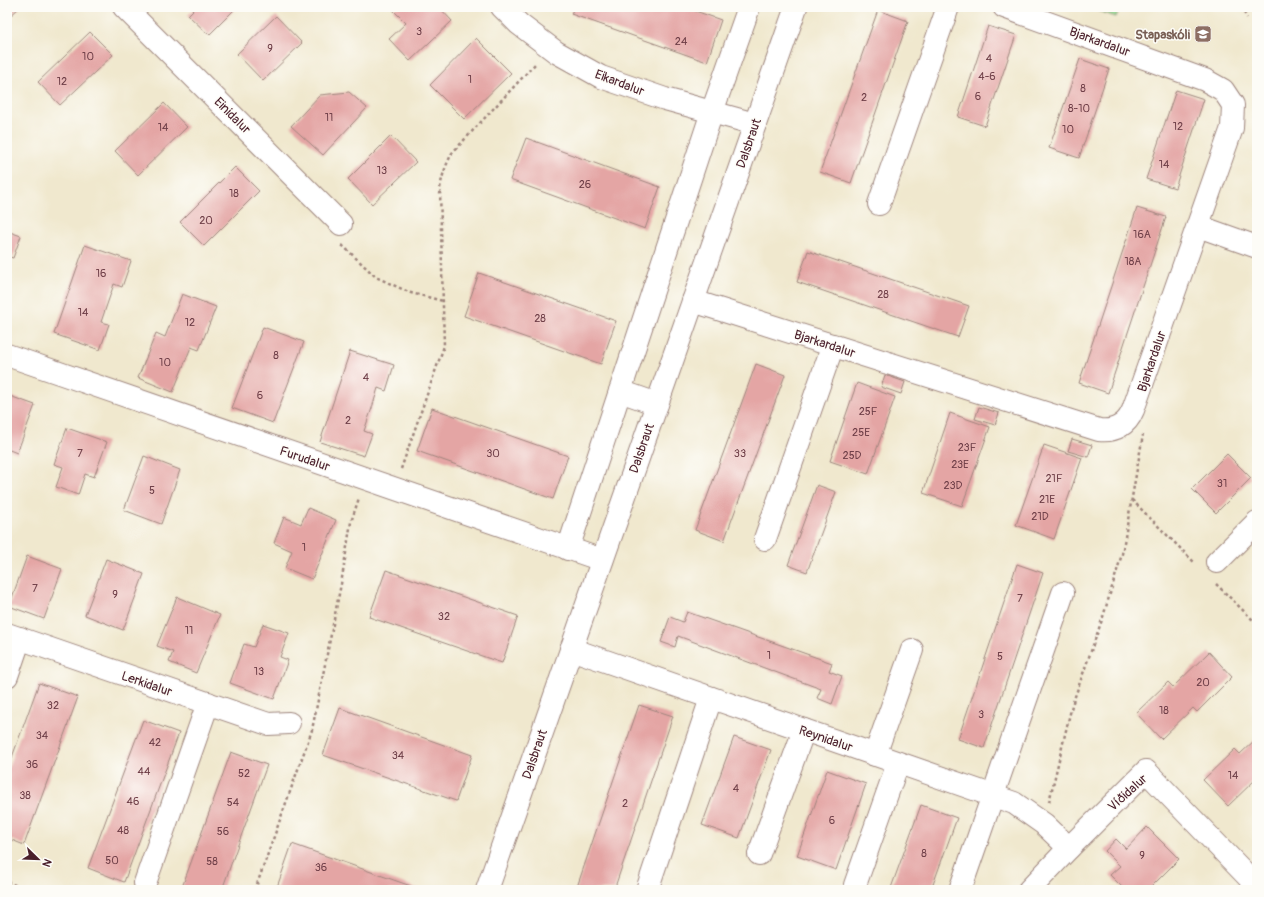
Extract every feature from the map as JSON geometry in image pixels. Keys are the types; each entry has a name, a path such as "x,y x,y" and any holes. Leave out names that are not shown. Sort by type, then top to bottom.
{"street":[{"name":"Einidalur","path":"124,7 341,224"},
{"name":"Eikardalur","path":"502,7 519,24 550,48 601,77 665,98 755,124"},
{"path":"568,548 712,112 749,7"},
{"name":"Dalsbraut","path":"487,890 796,7"},
{"path":"879,204 948,7"},
{"name":"Bjarkardalur","path":"693,301 1099,430 1112,430 1126,423 1133,410 1232,128 1233,105 1223,90 1205,80 1181,70 1004,7"},
{"path":"1198,226 1257,247"},
{"path":"765,539 833,345"},
{"name":"Furudalur","path":"7,355 602,560"},
{"path":"620,392 657,404"},
{"path":"1217,562 1257,522"},
{"path":"960,890 1063,593"},
{"path":"7,676 14,636"},
{"name":"Lerkidalur","path":"14,636 268,724 289,723"},
{"name":"Reynidalur","path":"571,650 1014,803 1044,824 1069,848"},
{"path":"875,755 912,650"},
{"path":"647,890 711,698"},
{"path":"145,883 208,704"},
{"path":"759,854 804,730"},
{"path":"855,885 898,762"},
{"name":"Víðidalur","path":"1029,890 1146,771 1257,886"}],"path":[{"path":"1241,7 1247,18"},
{"path":"395,489 444,346 440,189 446,164 452,153 550,48"},
{"path":"341,224 338,241 376,276 410,293 443,301"},
{"path":"1044,824 1072,705 1103,617 1122,554 1147,414 1133,410"},
{"path":"255,890 312,730 341,584 351,522 366,479"},
{"path":"7,882 29,890"}],"green space":[{"path":"1087,7 1120,7 1116,17"}],"building":[{"path":"7,7 20,7 7,19"},
{"path":"196,7 237,7 209,35 188,15"},
{"path":"396,7 439,7 452,21 410,61 389,39 406,23 393,10"},
{"path":"574,7 684,7 721,20 707,62 571,14"},
{"path":"878,10 908,21 851,183 820,172"},
{"path":"276,16 302,43 263,81 237,54"},
{"path":"988,26 1016,35 985,126 958,117"},
{"path":"90,32 113,55 60,105 38,82"},
{"path":"476,38 511,73 464,119 430,85"},
{"path":"1080,59 1109,69 1079,158 1049,148"},
{"path":"1176,90 1204,99 1175,188 1146,179"},
{"path":"349,92 367,108 323,155 291,126 320,95"},
{"path":"164,103 187,127 138,175 115,151"},
{"path":"391,136 416,162 372,204 348,179"},
{"path":"526,138 660,187 645,229 510,180"},
{"path":"235,167 259,191 204,246 180,222"},
{"path":"1137,208 1166,217 1108,393 1079,383"},
{"path":"7,231 21,236 13,258 7,256"},
{"path":"85,245 131,261 122,287 114,284 101,322 109,324 100,350 54,334"},
{"path":"808,251 969,306 958,337 797,282"},
{"path":"479,273 616,321 601,364 464,316"},
{"path":"182,294 216,307 199,350 191,347 173,392 138,378 156,333 165,337"},
{"path":"263,327 304,342 273,423 232,408"},
{"path":"350,351 394,365 386,391 378,388 364,431 372,434 364,456 320,442"},
{"path":"756,364 785,375 724,541 695,530"},
{"path":"885,375 905,382 901,394 881,387"},
{"path":"857,383 895,397 868,474 830,461"},
{"path":"7,395 35,405 17,453 7,449"},
{"path":"979,407 999,413 995,425 975,419"},
{"path":"432,408 568,456 553,499 417,451"},
{"path":"950,413 990,427 962,506 923,493"},
{"path":"67,428 107,442 94,477 85,474 78,495 56,487 63,467 54,464"},
{"path":"1072,439 1092,445 1088,457 1068,451"},
{"path":"1044,445 1082,458 1054,539 1016,525"},
{"path":"1227,454 1251,478 1216,513 1192,489"},
{"path":"144,456 180,470 161,524 124,510"},
{"path":"817,485 836,492 807,572 788,565"},
{"path":"308,508 336,520 312,579 285,568 292,551 274,543 284,517 301,524"},
{"path":"27,556 62,569 44,619 9,606"},
{"path":"106,559 144,574 123,630 85,615"},
{"path":"1017,564 1043,573 984,748 958,739"},
{"path":"386,570 518,616 502,663 369,617"},
{"path":"177,597 220,615 196,673 169,662 173,652 157,646"},
{"path":"687,612 832,663 829,671 842,676 832,704 817,698 821,689 678,636 675,647 661,642 670,617 683,622"},
{"path":"263,624 289,633 280,657 288,660 274,699 230,683 244,644 254,647"},
{"path":"1209,652 1232,677 1197,712 1193,708 1161,739 1136,713 1168,682 1173,687"},
{"path":"39,683 78,697 24,845 7,838 7,771"},
{"path":"639,705 673,716 614,890 576,890"},
{"path":"340,708 472,755 456,801 323,755"},
{"path":"143,720 179,733 124,882 88,868"},
{"path":"734,737 771,750 739,838 702,825"},
{"path":"1257,738 1257,778 1228,806 1203,780 1235,749 1240,754"},
{"path":"231,752 267,765 222,890 181,890"},
{"path":"827,770 866,784 836,870 797,856"},
{"path":"921,805 957,818 931,890 897,890 891,888"},
{"path":"1147,827 1179,859 1148,890 1125,890 1110,875 1120,866 1105,851 1116,839 1126,849"},
{"path":"292,844 422,890 276,890"}],"place":[{"name":"Stapaskóli","path":"1203,34"}]}
